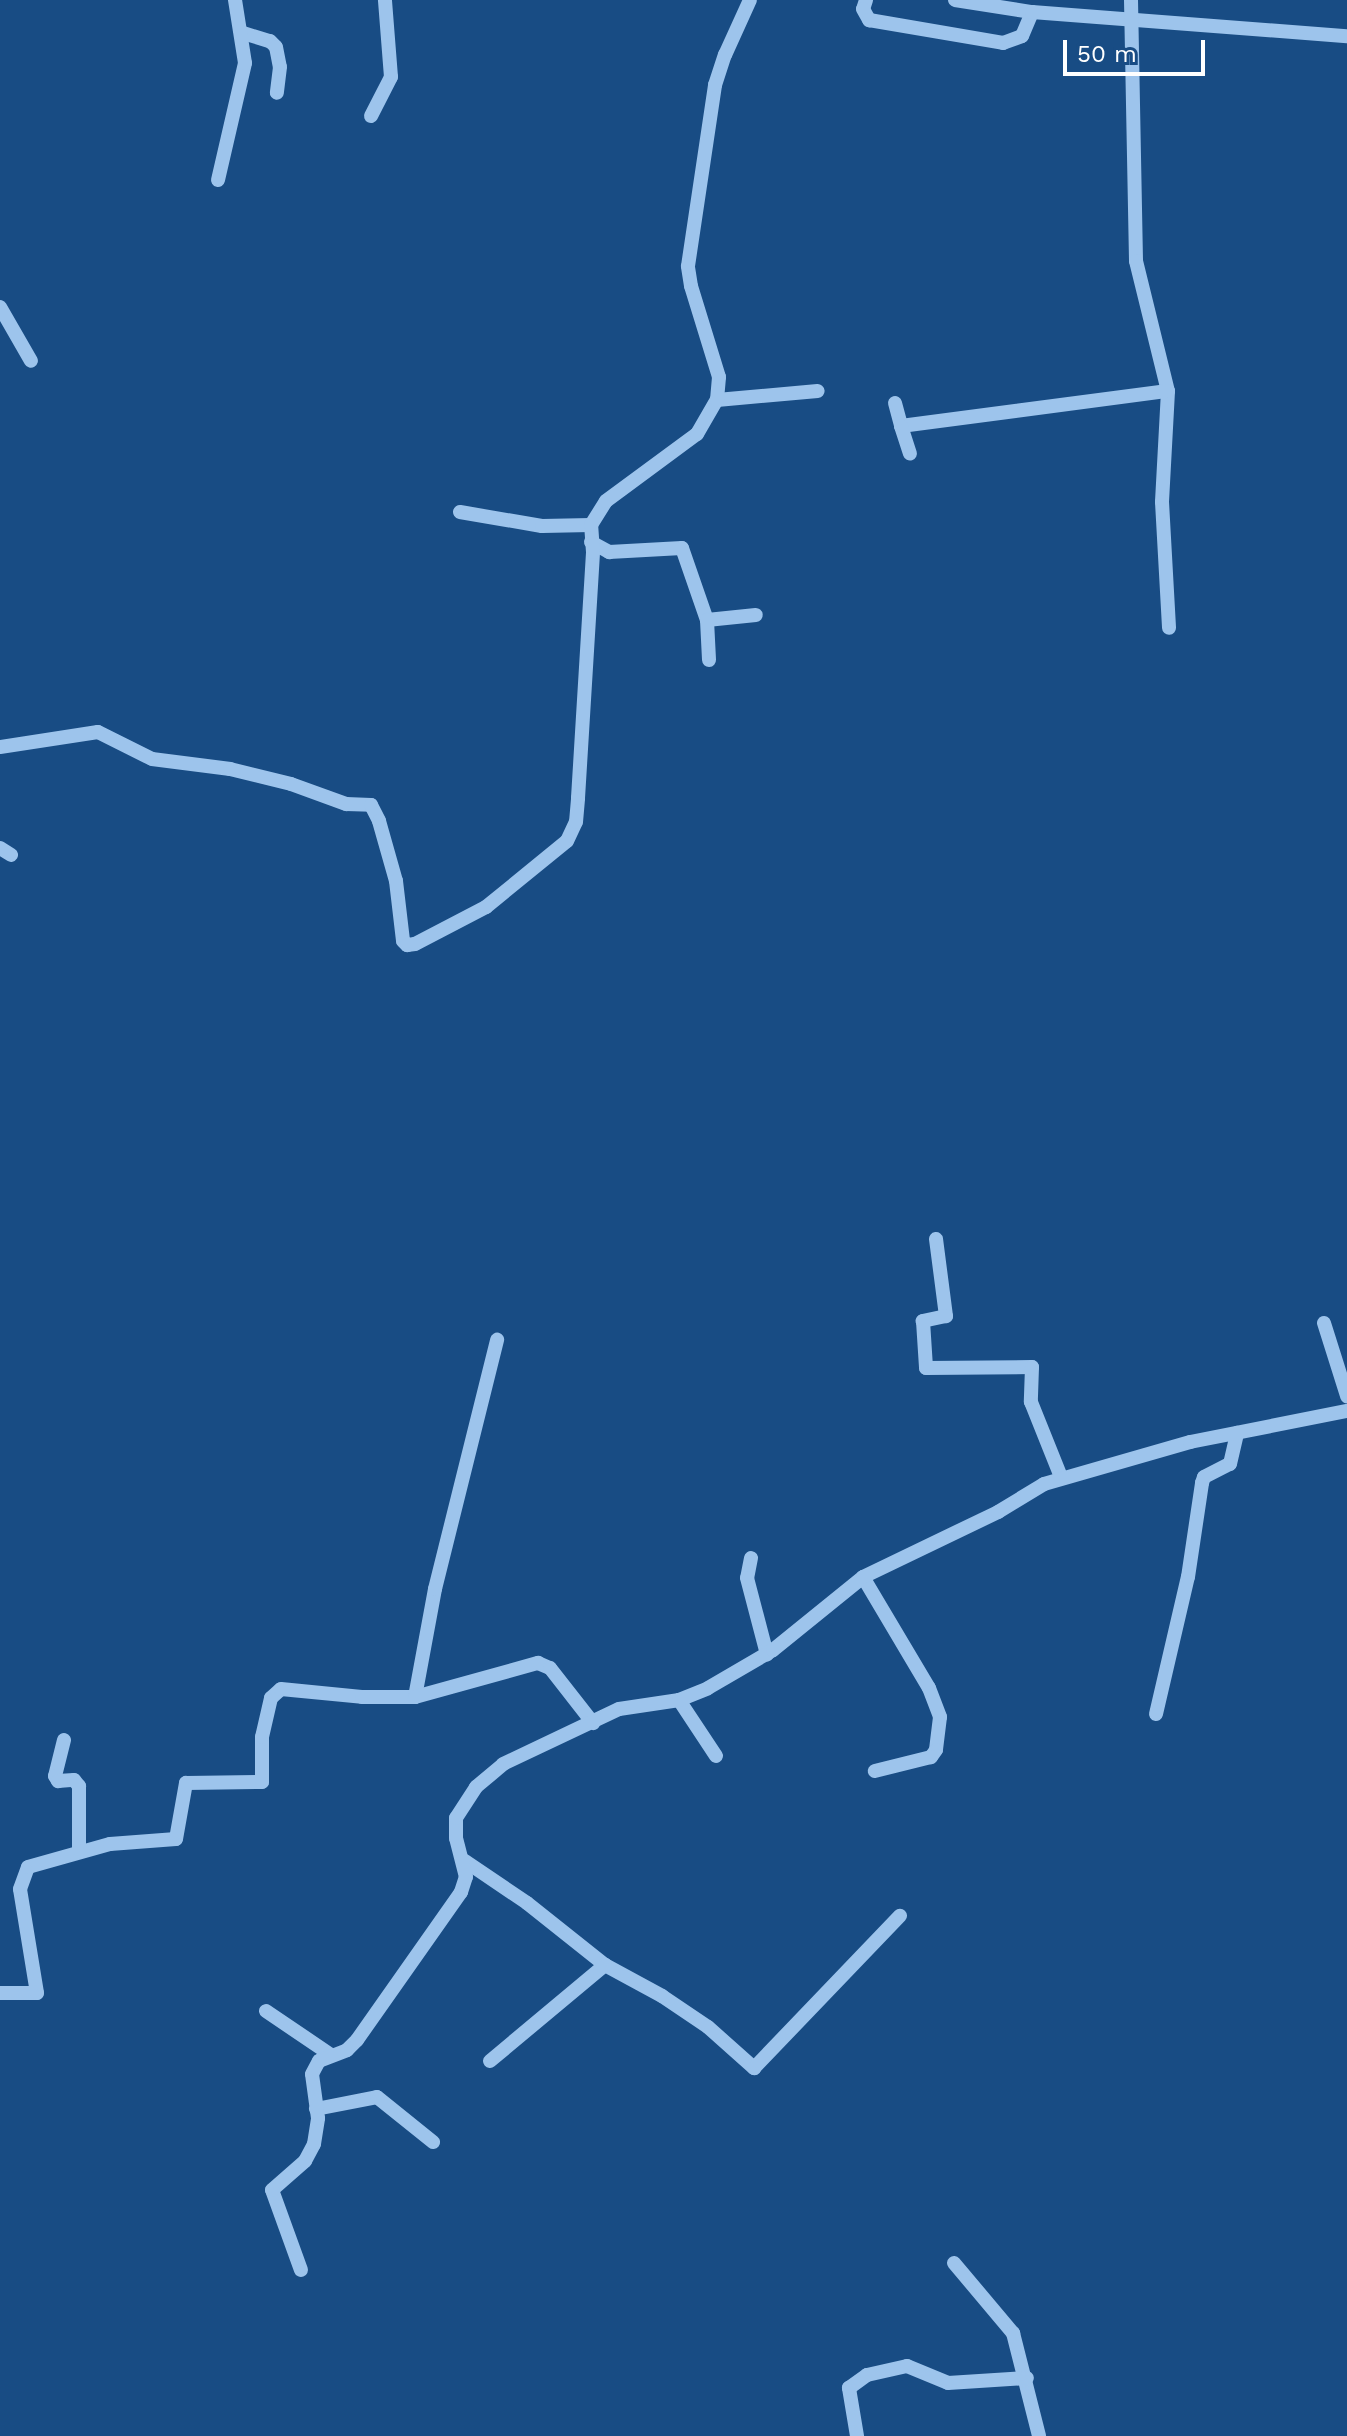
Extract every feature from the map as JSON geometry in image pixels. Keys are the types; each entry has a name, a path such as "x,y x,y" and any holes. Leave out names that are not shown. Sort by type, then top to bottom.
{"street":[{"path":"218,180 245,63 243,33 235,0"},
{"path":"371,116 391,77 385,0"},
{"path":"0,747 98,732 152,759 230,769 291,784 346,804 371,805 379,821 396,881 403,941 415,944 501,898 571,836 578,798 591,525 606,501 697,434 717,400 719,377 691,286 688,266 715,85 750,0"},
{"path":"866,0 863,9 869,20 1003,43 1022,36 1032,12"},
{"path":"955,0 1032,12 1347,36"},
{"path":"1131,0 1136,261 1168,391 1162,502 1169,628"},
{"path":"243,33 270,41 276,47 280,67 277,93"},
{"path":"0,307 31,361"},
{"path":"717,400 818,391"},
{"path":"901,426 1168,391"},
{"path":"895,403 910,454"},
{"path":"460,512 542,526 591,525"},
{"path":"591,542 609,552 682,548 707,620 709,660"},
{"path":"707,620 756,615"},
{"path":"936,1239 946,1316 923,1321 926,1368 1032,1367 1031,1402 1061,1477"},
{"path":"1324,1323 1347,1396"},
{"path":"415,1697 435,1589 497,1340"},
{"path":"301,2270 272,2190 310,2152 318,2132 312,2074 319,2061 347,2050 357,2040 430,1941 461,1892 466,1877 465,1861 456,1838 456,1818 476,1787 503,1764 556,1736 593,1723 619,1709 679,1700 767,1654 863,1577 998,1512 1061,1477 1190,1442 1347,1411"},
{"path":"1156,1714 1188,1577 1202,1483 1204,1477 1230,1464 1237,1433"},
{"path":"751,1558 747,1578 767,1654"},
{"path":"863,1577 929,1688 940,1717 936,1750 931,1757 875,1771"},
{"path":"0,1993 37,1993 20,1889 28,1867 110,1844 176,1839 186,1783 254,1785 262,1782 262,1737 271,1698 281,1689 362,1697 415,1697 538,1663 550,1668 593,1723"},
{"path":"679,1700 716,1756"},
{"path":"64,1740 55,1776 58,1781 74,1780 79,1786 79,1852"},
{"path":"465,1861 527,1903 605,1965 662,1996 708,2027 754,2068 900,1916"},
{"path":"490,2061 605,1965"},
{"path":"266,2011 331,2055"},
{"path":"316,2109 377,2097 433,2142"},
{"path":"954,2263 1007,2322 1027,2378 1039,2436"},
{"path":"857,2436 849,2388 867,2375 907,2366 948,2383 1027,2378"}]}
